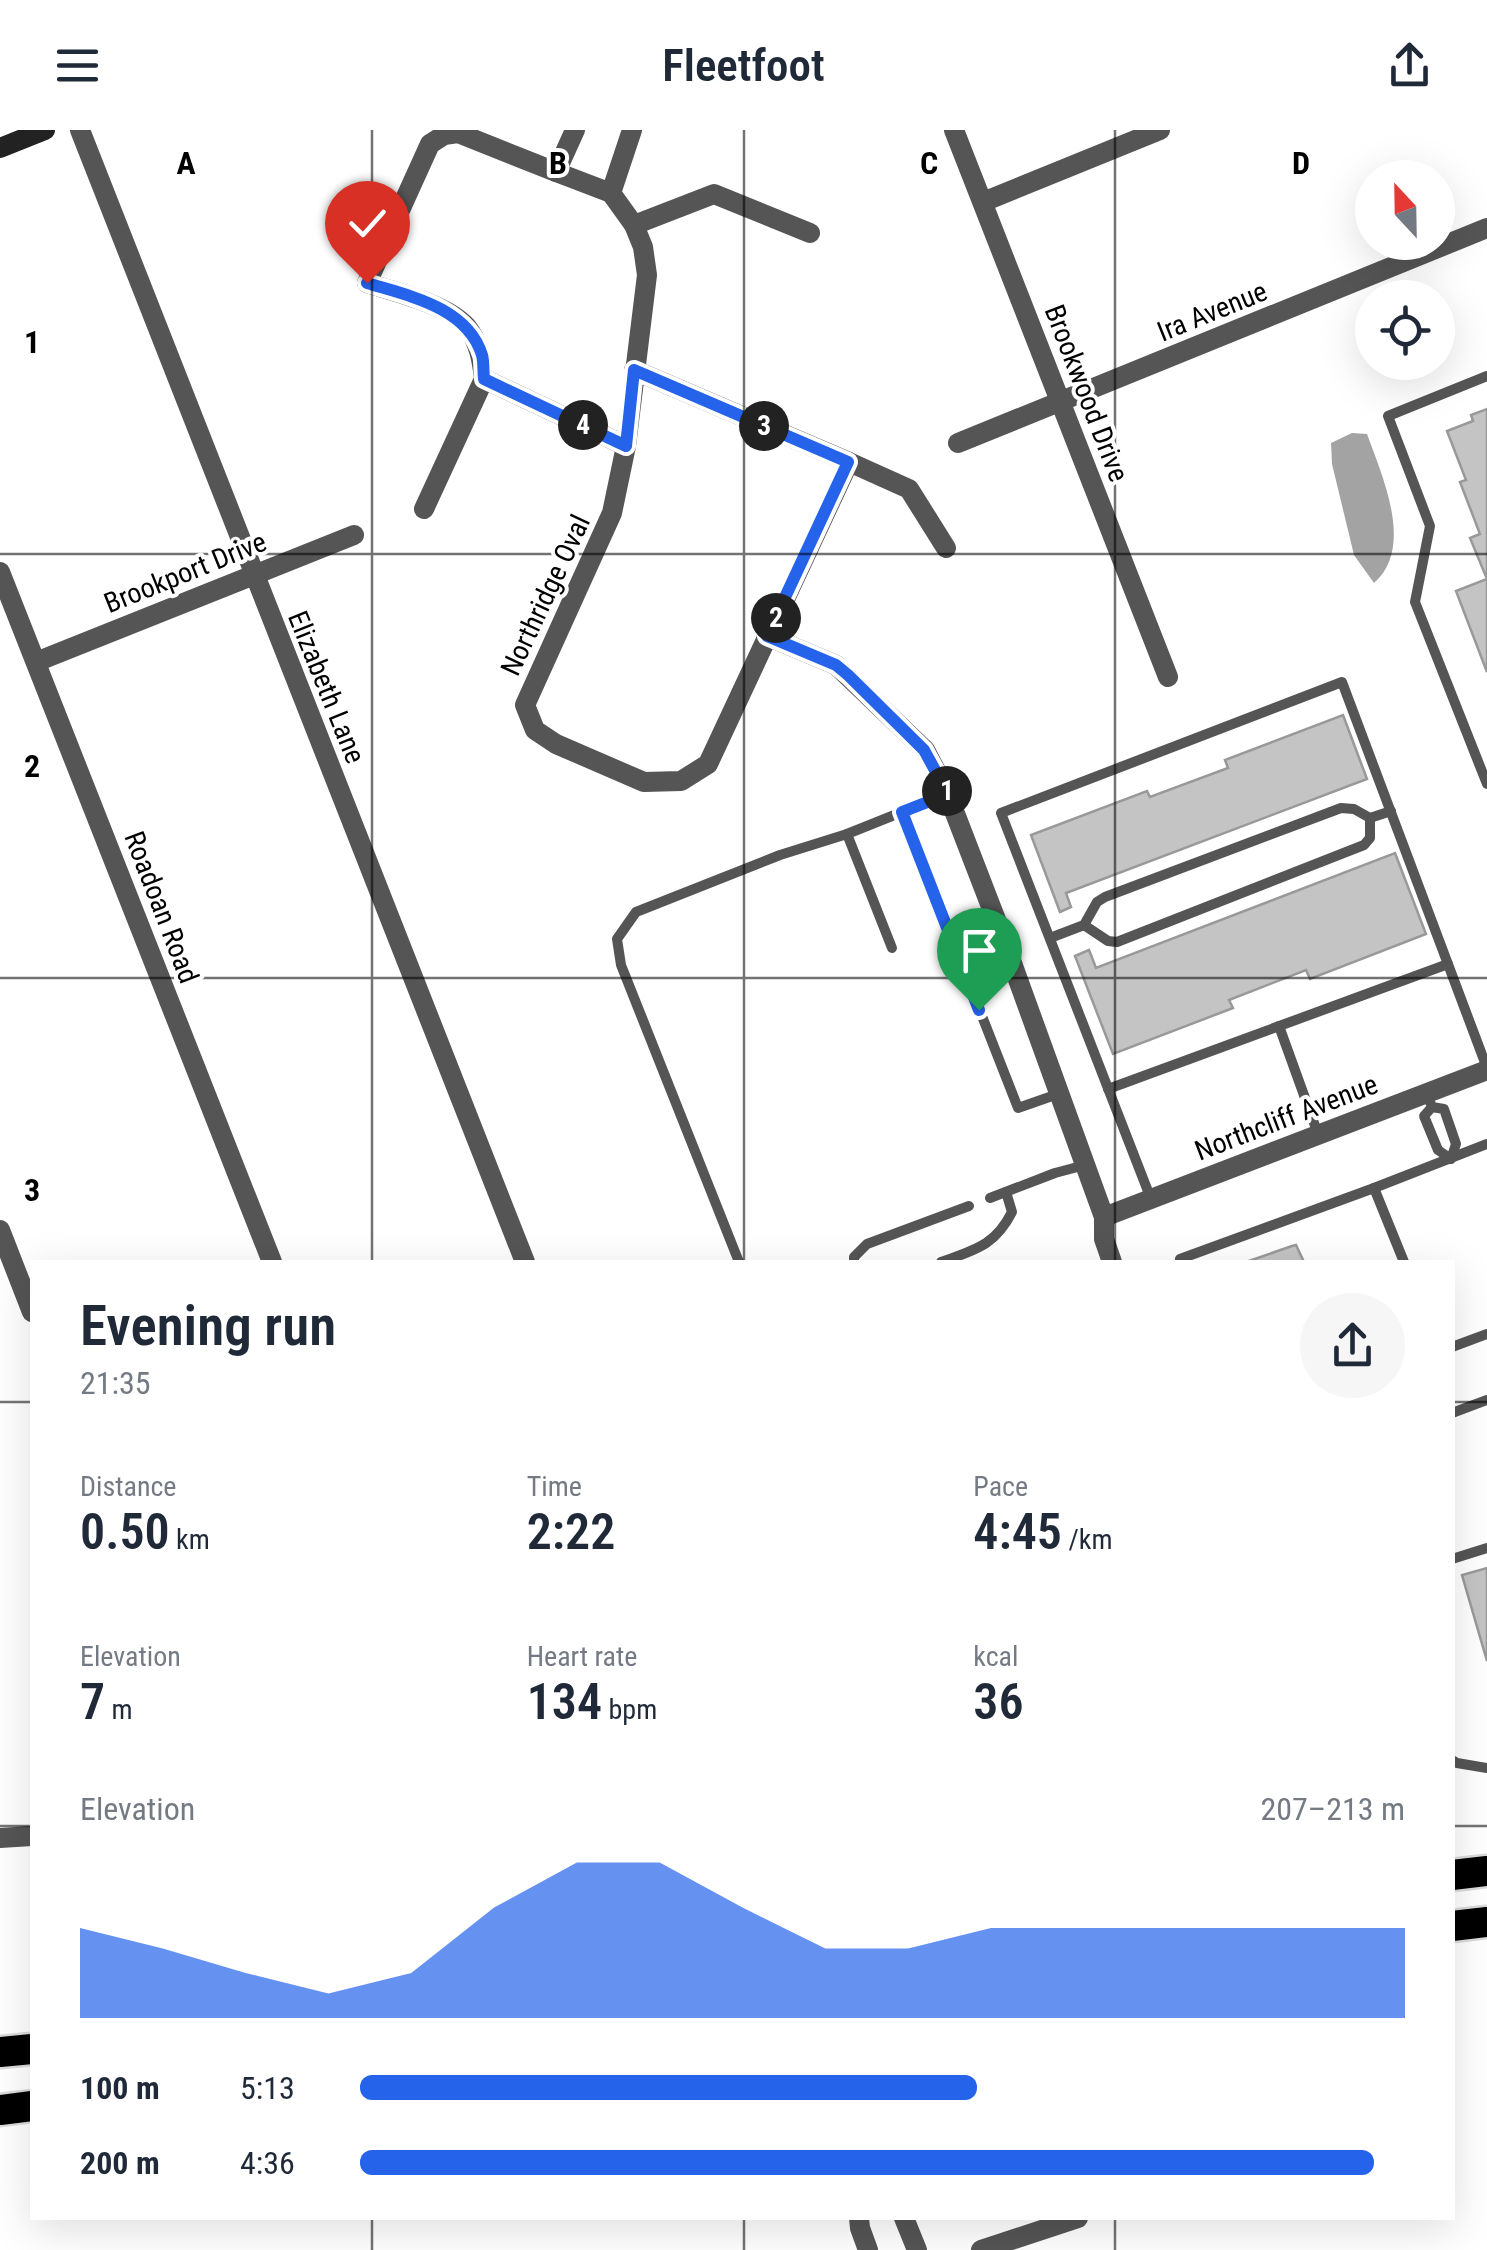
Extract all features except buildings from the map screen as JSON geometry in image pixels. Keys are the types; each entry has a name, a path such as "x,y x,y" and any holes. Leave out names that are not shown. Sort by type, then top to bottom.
{"highway":[{"path":"1455,1875 1487,1871"},
{"path":"1455,1926 1487,1922"},
{"path":"0,2052 30,2048"},
{"path":"0,2110 30,2106"}],"street":[{"path":"0,148 44,130"},
{"name":"Elizabeth Lane","path":"80,130 524,1260"},
{"path":"556,172 575,130"},
{"path":"424,509 484,379 482,356 467,326 410,296 367,283 427,137 458,133 611,194 632,130"},
{"name":"Brookwood Drive","path":"954,130 1168,677"},
{"path":"983,202 1160,130"},
{"name":"Northridge Oval","path":"611,194 634,224 648,275 626,446 612,514 524,705 535,730 556,744 644,782 681,781 708,764 848,462"},
{"path":"634,224 714,194 810,233"},
{"name":"Ira Avenue","path":"958,444 1487,228"},
{"path":"634,370 910,488 946,548"},
{"path":"484,379 626,446"},
{"name":"Brookport Drive","path":"36,662 354,534"},
{"name":"Roadoan Road","path":"0,572 271,1260"},
{"path":"767,636 836,665 924,750 948,794 1000,930 1104,1217 1103,1232 1111,1260"},
{"name":"Northcliff Avenue","path":"1104,1217 1318,1134 1429,1100 1487,1069"},
{"path":"0,1230 30,1307"},
{"path":"0,1838 30,1836"},
{"path":"860,2220 868,2250"},
{"path":"905,2220 917,2250"},
{"path":"981,2250 1072,2220"}],"lane":[{"path":"1487,376 1388,416 1430,526 1415,602 1487,784"},
{"path":"1151,1198 1001,813 1342,682 1487,1069"},
{"path":"739,1260 621,965 617,939 636,912 780,854 847,834 948,794"},
{"path":"1050,938 1084,925 1104,896 1341,808 1354,809 1370,818 1391,811"},
{"path":"902,812 1018,1108 1058,1094"},
{"path":"1084,925 1108,941 1117,942 1364,845 1370,838 1370,818"},
{"path":"847,834 892,948"},
{"path":"1108,1089 1448,964"},
{"path":"1279,1026 1318,1134"},
{"path":"1429,1100 1444,1109 1456,1144 1450,1159 1438,1150 1424,1116 1429,1100"},
{"path":"1180,1260 1487,1144"},
{"path":"990,1198 1085,1165"},
{"path":"1374,1188 1403,1260"},
{"path":"946,1260 988,1244 1004,1229 1012,1212 1006,1192"},
{"path":"854,1260 866,1244 969,1206"},
{"path":"1455,1346 1487,1334"},
{"path":"1455,1412 1487,1400"},
{"path":"1455,1558 1487,1548"},
{"path":"1455,1762 1487,1768"}],"shaded area":[{"path":"1352,433 1367,434 1392,511 1392,550 1386,568 1374,583 1354,555 1332,464 1331,443"}],"route":[{"path":"367,283 410,296 467,326 482,356 484,379 626,446 634,370 848,462 767,636 836,665 924,750 948,794 902,812 979,1010"}]}
